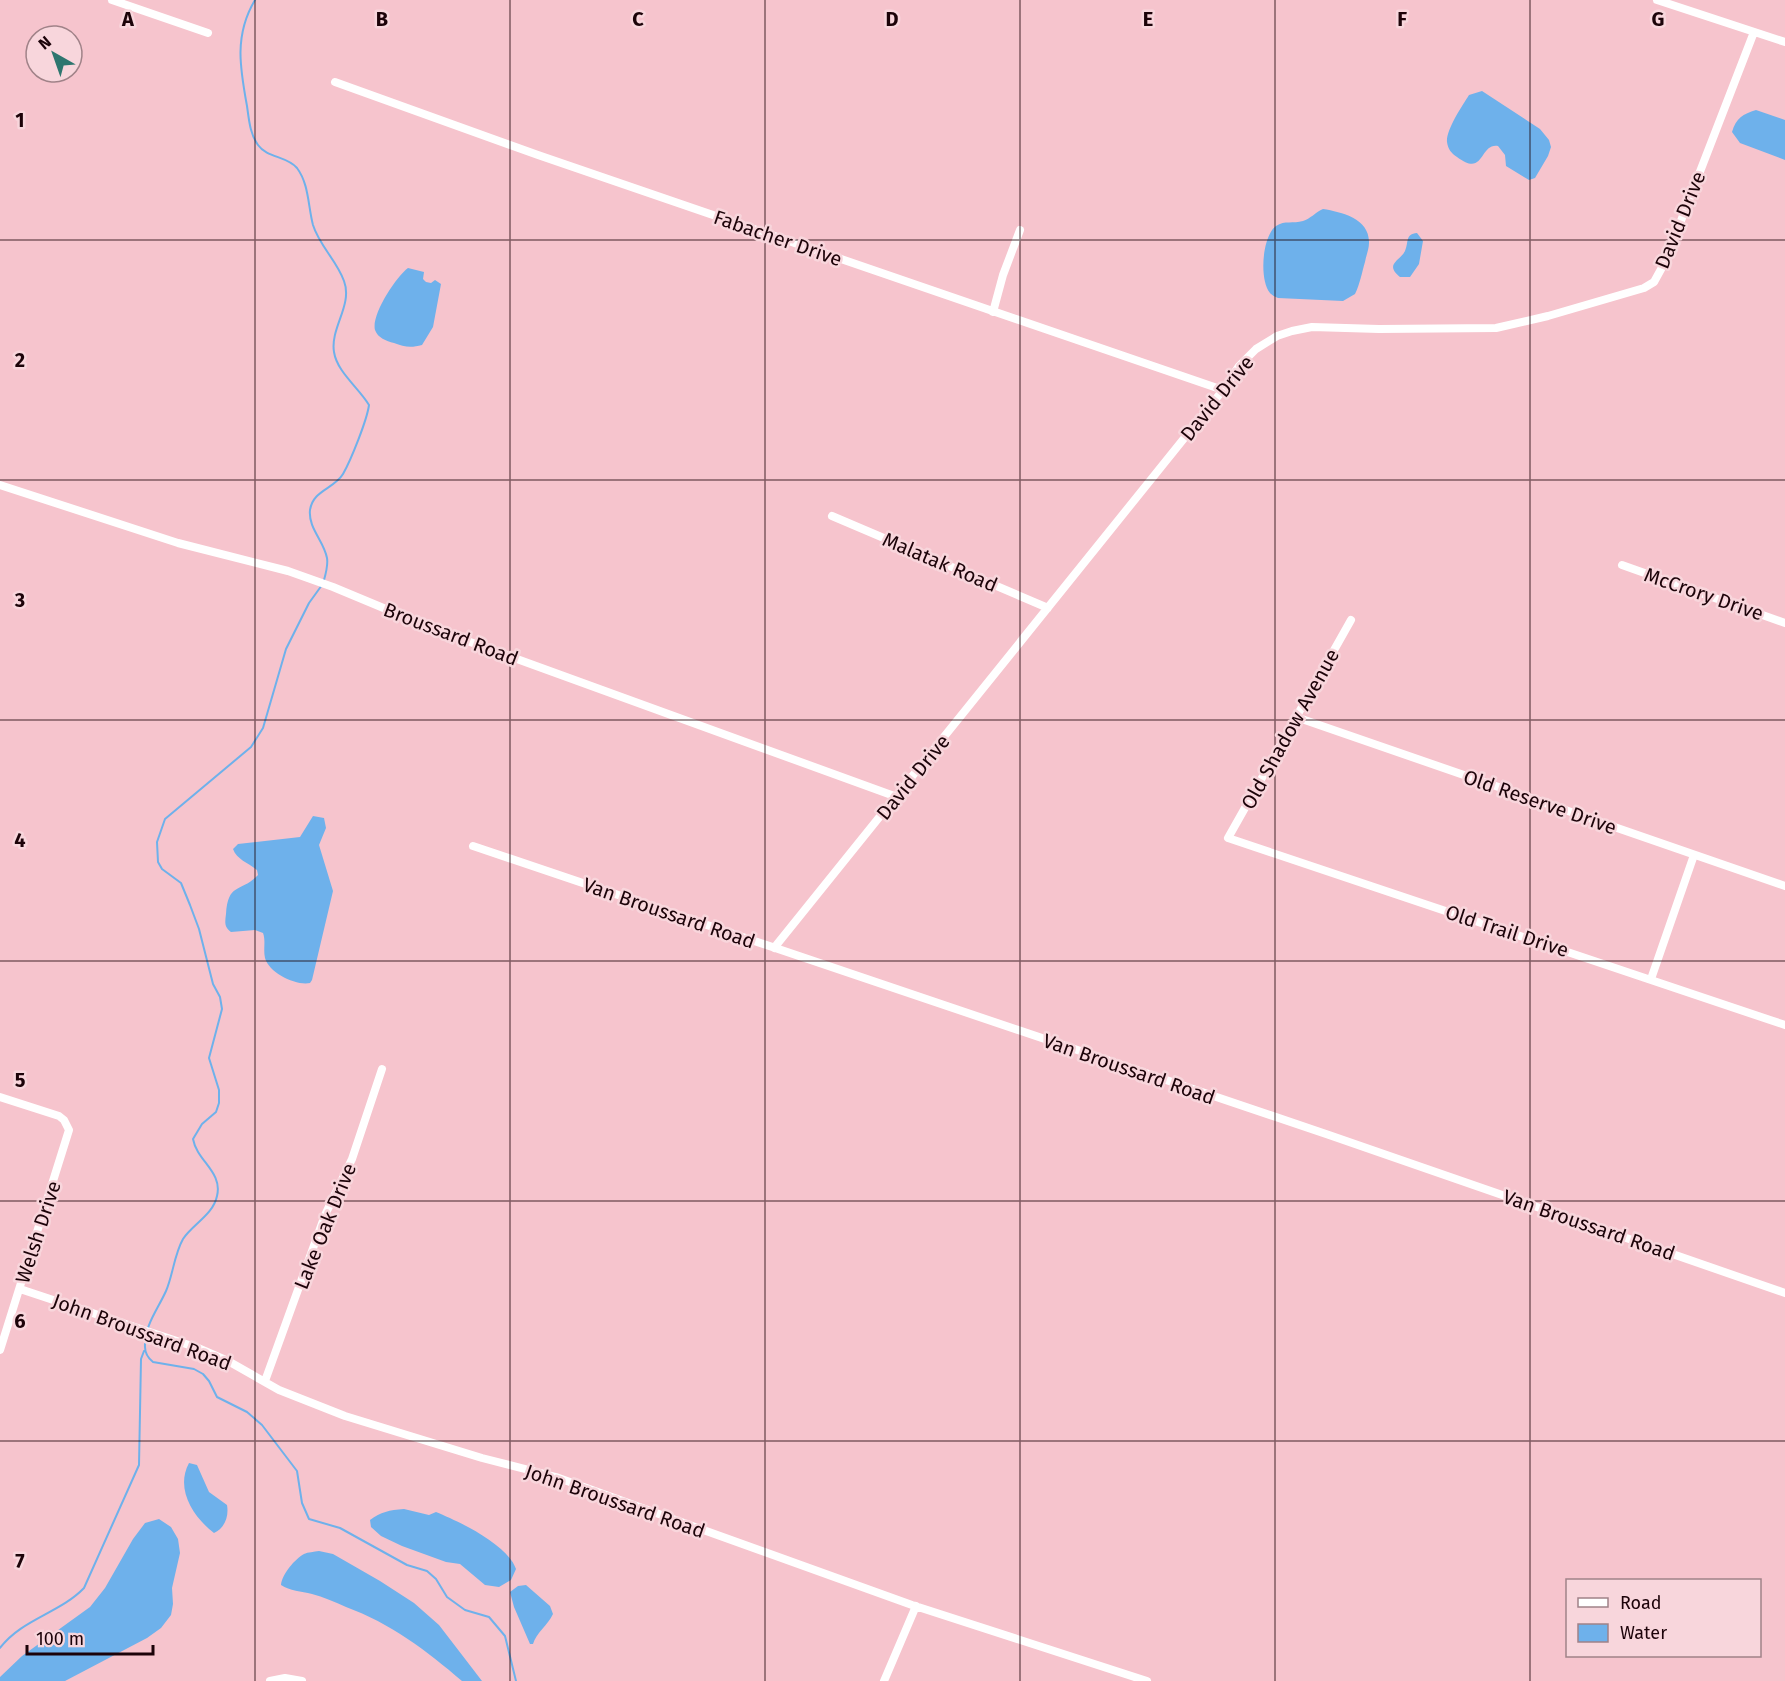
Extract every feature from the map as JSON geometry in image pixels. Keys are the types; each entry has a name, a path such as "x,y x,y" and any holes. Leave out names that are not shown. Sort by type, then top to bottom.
{"street":[{"path":"112,0 208,33"},
{"path":"1657,0 1785,42"},
{"name":"David Drive","path":"774,948 1223,390 1239,366 1257,349 1277,336 1312,327 1496,328 1548,316 1649,286 1657,278 1664,263 1754,32"},
{"name":"Fabacher Drive","path":"335,82 546,158 1223,390"},
{"path":"993,312 1003,275 1020,230"},
{"name":"Broussard Road","path":"0,485 178,543 268,565 313,580 447,634 897,797"},
{"name":"Malatak Road","path":"832,516 1048,608"},
{"name":"McCrory Drive","path":"1622,565 1785,623"},
{"name":"Old Shadow Avenue","path":"1228,838 1351,620"},
{"name":"Old Reserve Drive","path":"1296,717 1785,886"},
{"name":"Old Trail Drive","path":"1228,838 1785,1025"},
{"name":"Van Broussard Road","path":"473,846 1329,1135 1785,1293"},
{"path":"1651,979 1694,855"},
{"name":"Lake Oak Drive","path":"265,1381 325,1215 352,1159 382,1069"},
{"name":"Welsh Drive","path":"0,1097 59,1116 68,1125 69,1134 0,1350"},
{"name":"John Broussard Road","path":"20,1289 162,1335 228,1361 296,1398 345,1416 482,1458 556,1477 916,1606 1147,1681"},
{"path":"885,1681 916,1606"},
{"path":"270,1681 285,1678 302,1681"}],"water":[{"path":"1482,91 1540,129 1549,140 1551,147 1548,156 1535,178 1529,180 1506,166 1505,155 1498,146 1492,146 1473,164 1450,151 1447,137 1455,118 1469,95"},
{"path":"1756,110 1785,120 1785,160 1740,143 1732,132 1741,117"},
{"path":"1323,209 1354,218 1365,228 1368,235 1368,250 1355,294 1343,301 1275,297 1267,287 1263,269 1265,248 1271,231 1279,224 1308,219"},
{"path":"1417,233 1423,241 1419,264 1410,277 1400,277 1395,273 1393,266 1405,251 1409,237"},
{"path":"408,268 424,272 423,279 426,282 431,283 435,280 441,284 433,327 422,345 411,347 385,340 375,330 381,306 397,279"},
{"path":"313,816 324,818 326,828 319,845 333,891 312,980 310,983 304,983 284,977 272,969 264,955 263,933 255,930 231,932 226,926 225,919 229,897 236,889 252,881 258,875 257,870 240,859 233,849 238,844 300,837"},
{"path":"189,1463 197,1465 209,1492 227,1505 225,1521 214,1533 199,1519 188,1502 184,1483"},
{"path":"404,1509 429,1515 436,1512 482,1535 511,1560 516,1569 511,1580 499,1587 485,1585 460,1564 446,1562 402,1546 381,1536 371,1527 370,1520 378,1515"},
{"path":"159,1519 171,1527 178,1539 180,1553 172,1588 171,1615 161,1628 147,1638 65,1681 0,1681 0,1677 22,1656 90,1607 105,1588 133,1539 145,1523"},
{"path":"319,1551 333,1554 414,1603 439,1625 482,1681 462,1681 407,1639 378,1621 320,1597 281,1585 286,1572 297,1559 306,1553"},
{"path":"526,1585 550,1606 553,1614 533,1644 530,1644 510,1592 518,1586"}],"waterway":[{"path":"255,0 244,26 240,52 249,122 258,145 266,152 293,164 304,181 313,225 341,274 346,290 344,308 335,334 336,359 369,405 358,440 343,474 315,498 310,510 311,523 327,558 324,580"},
{"path":"322,585 309,603 286,649 263,728 251,747 165,819 157,842 158,862 162,869 181,883 190,905 199,929 213,984 220,997 222,1009 209,1058 219,1090 219,1103 216,1112 202,1124 193,1139 199,1154 213,1173 218,1188 215,1203 180,1245 166,1291 149,1325 145,1349 153,1362 194,1369 203,1374 217,1397 247,1412 262,1425 297,1471 302,1503 309,1519 340,1528 407,1565 427,1571 436,1579 447,1597 465,1610 489,1617 505,1636 516,1681"},
{"path":"0,1648 19,1630 64,1604 84,1588 139,1465 141,1359 144,1351"}]}
